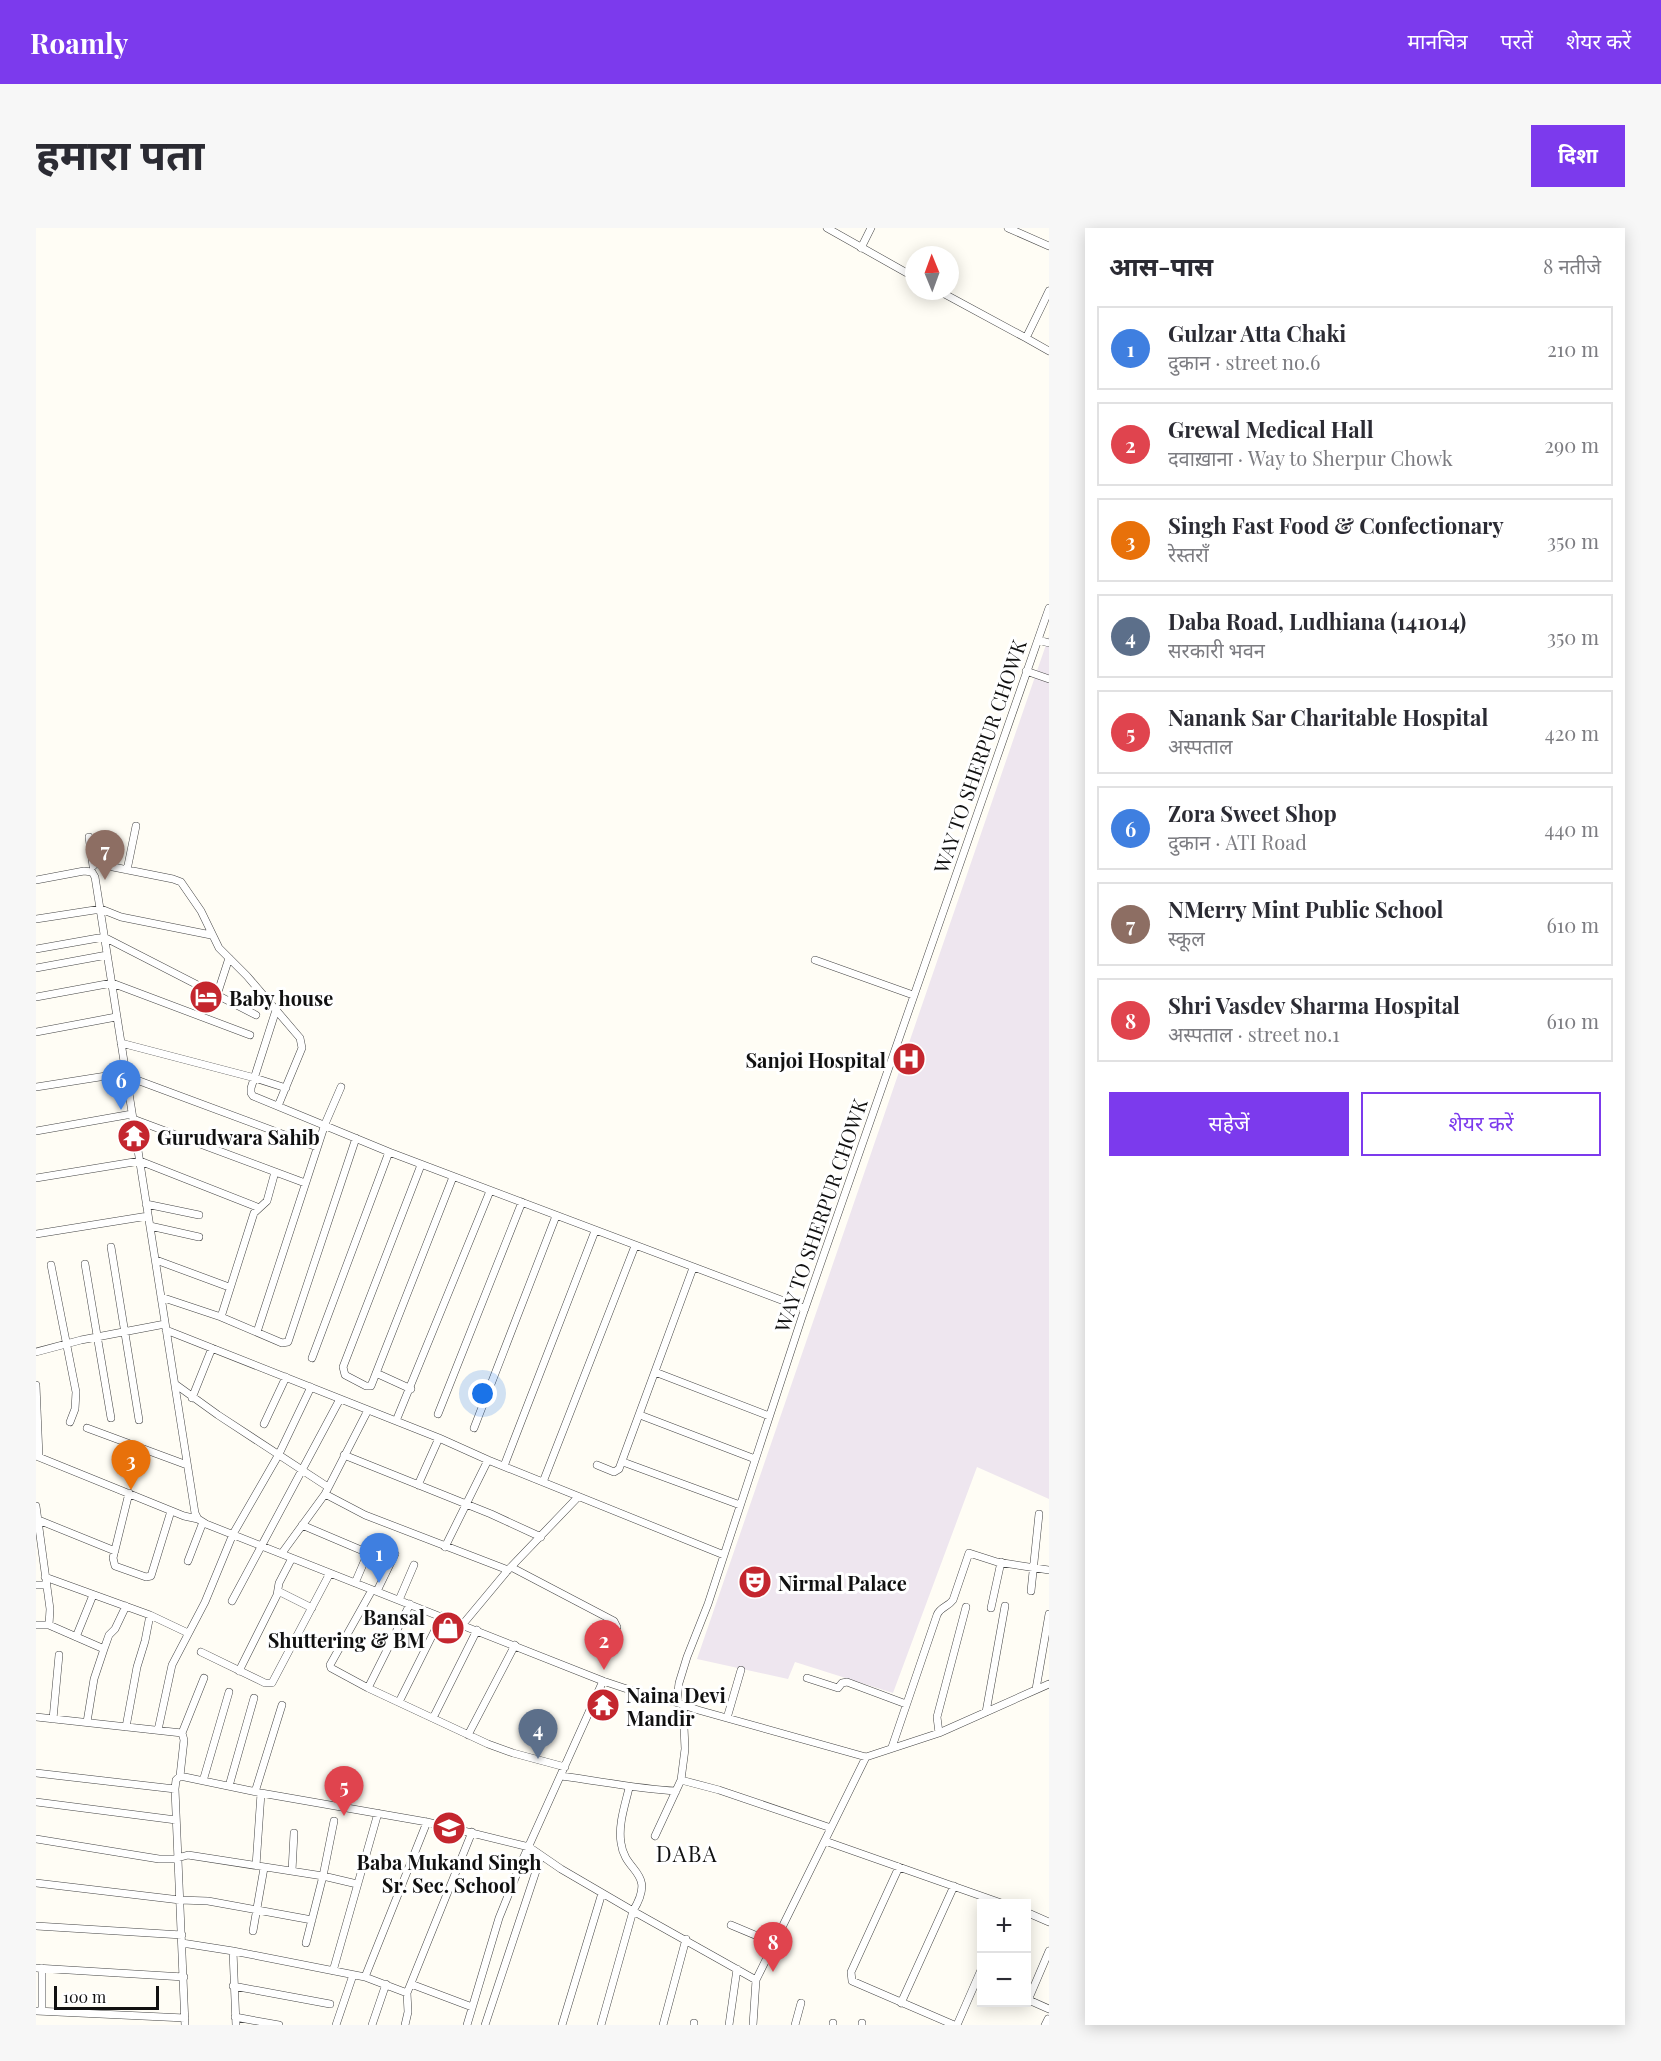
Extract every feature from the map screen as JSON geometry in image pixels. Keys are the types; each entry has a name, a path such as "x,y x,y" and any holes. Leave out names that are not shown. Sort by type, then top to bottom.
{"street":[{"path":"827,228 905,272"},
{"path":"861,248 871,228"},
{"path":"1008,228 1049,246"},
{"path":"1026,338 1049,291"},
{"path":"956,300 1049,351"},
{"name":"WAY TO SHERPUR CHOWK","path":"675,1702 687,1657 724,1555 805,1309 1049,608"},
{"path":"1038,640 1049,643"},
{"path":"1026,671 1049,679"},
{"path":"127,870 136,826"},
{"path":"89,837 187,1465 195,1513 200,1521 188,1561"},
{"path":"93,863 180,882 201,911 219,948 302,1042 302,1048 278,1106"},
{"path":"36,880 84,871 94,874"},
{"path":"36,919 101,909 131,919 211,935"},
{"path":"36,949 104,937 256,1015"},
{"path":"36,968 107,956"},
{"path":"217,995 229,958"},
{"path":"814,960 913,995"},
{"path":"36,997 112,983 250,1035"},
{"path":"276,1010 250,1093 421,1165 805,1309"},
{"path":"36,1032 116,1017"},
{"path":"121,1043 286,1088"},
{"path":"36,1087 126,1074 317,1147"},
{"path":"257,1332 317,1147 341,1087"},
{"path":"36,1131 132,1116 305,1183"},
{"path":"161,1297 221,1317 286,1343 356,1138"},
{"path":"312,1358 389,1152"},
{"path":"36,1178 140,1161 257,1208"},
{"path":"421,1165 342,1371 345,1375 368,1386 371,1386 453,1177"},
{"path":"221,1317 254,1213 267,1201 275,1172"},
{"path":"396,1421 490,1191"},
{"path":"438,1414 522,1202"},
{"path":"146,1204 199,1215"},
{"path":"36,1234 148,1216"},
{"path":"474,1428 556,1216"},
{"path":"150,1226 199,1237"},
{"path":"504,1466 595,1231"},
{"path":"111,1246 139,1420"},
{"path":"543,1482 635,1246"},
{"path":"156,1260 230,1287"},
{"path":"85,1264 111,1418"},
{"path":"51,1265 77,1397 70,1422"},
{"path":"597,1465 617,1471 623,1462 693,1268"},
{"path":"36,1352 126,1331 166,1327 212,1348 724,1555"},
{"path":"192,1398 212,1348"},
{"path":"656,1372 770,1416"},
{"path":"376,1373 411,1389"},
{"path":"264,1424 286,1377"},
{"path":"175,1384 192,1398 279,1454 326,1490 365,1515 445,1547 510,1568 614,1621 617,1627 605,1640"},
{"path":"36,1385 37,1457 603,1681 663,1701 675,1702 866,1757 939,1732 1049,1684"},
{"path":"158,1730 172,1665 205,1602 233,1534 279,1454 311,1387"},
{"path":"232,1601 340,1399"},
{"path":"282,1553 326,1490 368,1410"},
{"path":"640,1415 755,1459"},
{"path":"87,1428 187,1465"},
{"path":"418,1485 439,1438"},
{"path":"344,1455 541,1537"},
{"path":"445,1547 488,1460"},
{"path":"623,1462 740,1505"},
{"path":"129,1493 115,1551 113,1562 115,1566 149,1578 153,1574 171,1510"},
{"path":"463,1624 510,1568 578,1497"},
{"path":"36,1506 39,1552 50,1609 49,1625"},
{"path":"1031,1591 1039,1514"},
{"path":"37,1520 115,1551"},
{"path":"302,1525 368,1553"},
{"path":"354,1583 373,1541"},
{"path":"892,1747 938,1611 953,1600 969,1553 1001,1562 1049,1570"},
{"path":"395,1554 330,1665 332,1669 468,1735 513,1753 565,1767"},
{"path":"239,1671 278,1591 280,1579 292,1558"},
{"path":"991,1608 1001,1562"},
{"path":"399,1600 414,1565"},
{"path":"201,1652 265,1683 272,1683 330,1573"},
{"path":"45,1577 150,1615 188,1633"},
{"path":"36,1585 46,1585"},
{"path":"278,1591 312,1608"},
{"path":"76,1637 93,1595"},
{"path":"368,1688 410,1604"},
{"path":"87,1722 94,1679 104,1649 109,1635 115,1629 126,1606"},
{"path":"986,1712 1005,1606"},
{"path":"939,1732 937,1717 966,1607"},
{"path":"1036,1689 1049,1614"},
{"path":"126,1727 137,1667 150,1615"},
{"path":"399,1702 442,1616"},
{"path":"36,1624 49,1625 104,1649"},
{"path":"433,1718 477,1630"},
{"path":"468,1735 515,1645"},
{"path":"53,1719 59,1655"},
{"path":"727,1718 741,1670"},
{"path":"184,1977 39,1968 39,2011 185,2021 184,1977 175,1789 176,1780 180,1776 183,1733 204,1678"},
{"path":"807,1678 838,1688 847,1682 906,1704"},
{"path":"467,2025 499,1918 591,1703 603,1681"},
{"path":"203,1781 229,1692"},
{"path":"229,1786 254,1698"},
{"path":"256,1866 258,1792 282,1705"},
{"path":"655,1836 681,1780 685,1749 683,1705"},
{"path":"36,1717 183,1733"},
{"path":"753,2025 756,1980 866,1757"},
{"path":"36,1773 175,1789"},
{"path":"180,1776 427,1822 530,1847 602,1893 756,1980"},
{"path":"561,1776 600,1781 629,1788 676,1791"},
{"path":"681,1780 726,1792 831,1827"},
{"path":"601,2025 633,1911 641,1897 640,1879 621,1848 620,1835 629,1788"},
{"path":"36,1802 176,1820"},
{"path":"333,1971 378,1813"},
{"path":"306,1943 334,1821"},
{"path":"365,1977 427,1822"},
{"path":"405,2025 408,2012 407,1993 472,1832"},
{"path":"292,1871 294,1833"},
{"path":"36,1839 139,1857 169,1859 188,1855 323,1876 357,1884"},
{"path":"825,1841 990,1899"},
{"path":"485,2025 541,1856"},
{"path":"899,1867 851,1977 856,1983 956,2025 977,1979"},
{"path":"253,1931 264,1868"},
{"path":"36,1883 180,1900 208,1901 312,1920"},
{"path":"901,2002 954,1886"},
{"path":"562,2025 602,1893"},
{"path":"1031,1914 1049,1922"},
{"path":"731,1924 774,1943"},
{"path":"36,1926 182,1939 365,1977 407,1993"},
{"path":"663,2025 686,1939"},
{"path":"233,1951 235,2021 279,2025"},
{"path":"1049,1951 1029,1998 1049,2009"},
{"path":"729,2025 737,1969"},
{"path":"336,2025 353,1975"},
{"path":"372,2025 386,1984"},
{"path":"411,1984 472,2007"},
{"path":"233,1986 330,2004"},
{"path":"795,2025 801,2003"}],"shaded area":[{"path":"1049,636 1049,1499 977,1467 893,1693 795,1662 788,1679 697,1659"}],"place":[{"name":"NMerry Mint Public School","path":"105,880"},
{"name":"Baby house","path":"206,997"},
{"name":"Sanjoi Hospital","path":"909,1059"},
{"name":"Zora Sweet Shop","path":"121,1110"},
{"name":"Gurudwara Sahib","path":"134,1136"},
{"name":"Singh Fast Food & Confectionary","path":"131,1490"},
{"name":"Nirmal Palace","path":"755,1582"},
{"name":"Gulzar Atta Chaki","path":"379,1583"},
{"name":"Bansal Shuttering & BM","path":"448,1628"},
{"name":"Grewal Medical Hall","path":"604,1670"},
{"name":"Naina Devi Mandir","path":"603,1705"},
{"name":"Daba Road, Ludhiana (141014)","path":"538,1759"},
{"name":"Nanank Sar Charitable Hospital","path":"344,1816"},
{"name":"Baba Mukand Singh Sr. Sec. School","path":"449,1828"},
{"name":"Shri Vasdev Sharma Hospital","path":"773,1972"}],"district":[{"name":"DABA","path":"687,1853"}]}
